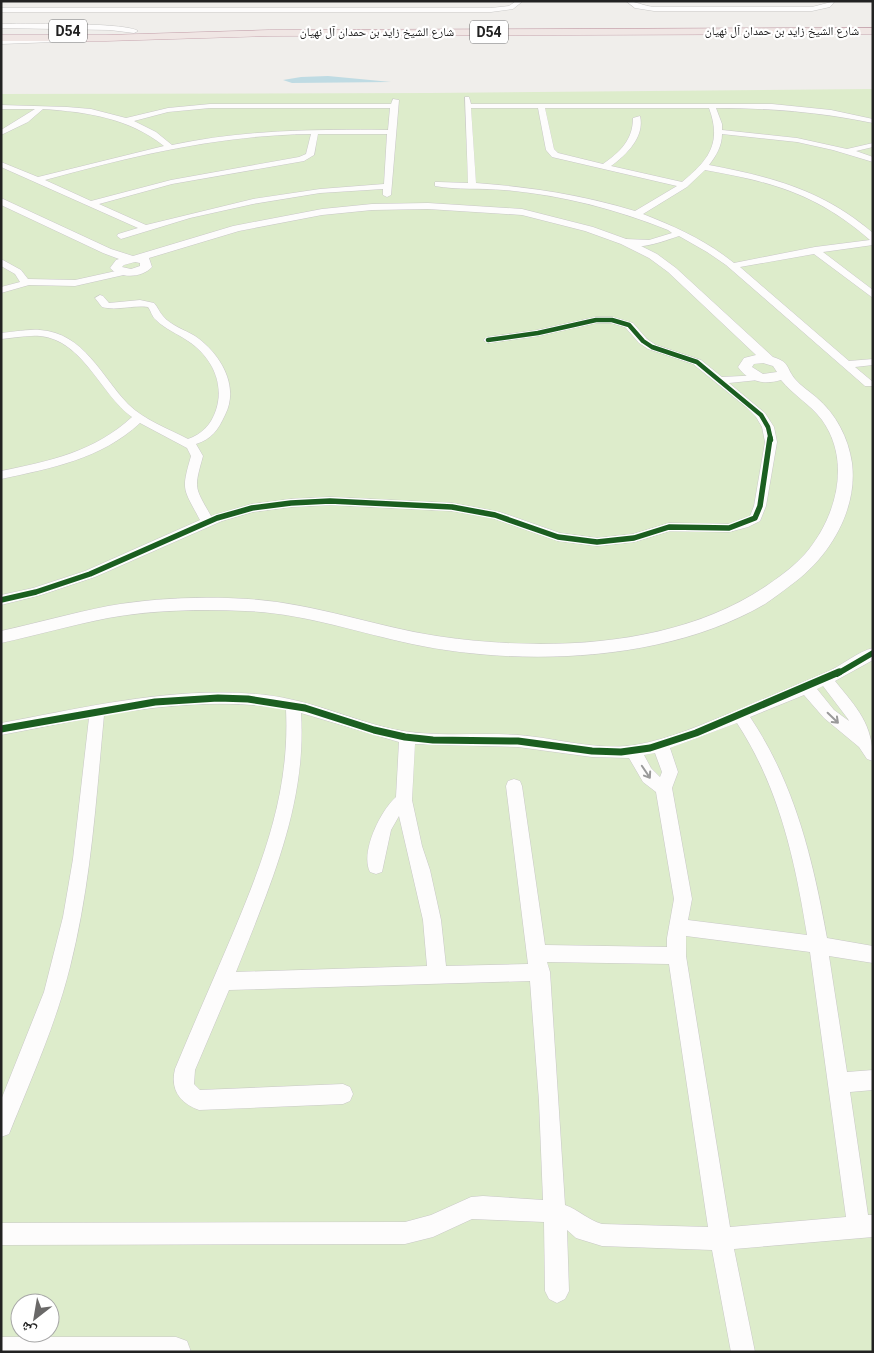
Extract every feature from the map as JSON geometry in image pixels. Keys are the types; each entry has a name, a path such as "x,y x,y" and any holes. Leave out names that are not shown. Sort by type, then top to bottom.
{"highway":[{"name":"شارع الشيخ زايد بن حمدان آل نهيان","path":"1,30 873,30"},
{"name":"شارع الشيخ زايد بن حمدان آل نهيان","path":"1,40 269,33 873,30"}],"street":[{"path":"267,11 272,1"},
{"path":"1,10 491,10 511,8 520,1"},
{"path":"629,1 632,5 645,9 693,10 808,10 828,6 832,1"},
{"path":"80,11 92,2"},
{"path":"1,26 134,31"},
{"path":"472,185 467,102 541,106 796,108 842,114 873,121"},
{"path":"122,236 144,228 222,207 284,195 322,190 388,190 391,132 395,103 210,106 168,110 124,121"},
{"path":"541,106 552,153 562,157 684,185"},
{"path":"635,215 684,185 704,167 716,149 720,132 718,120 711,106"},
{"path":"1,107 42,107 93,113 124,121 153,134 170,147"},
{"path":"1,133 25,120 42,107"},
{"path":"605,166 630,145 637,128 637,118"},
{"path":"37,180 170,147 246,135 315,132 391,132"},
{"path":"90,204 171,182 301,159 310,154 315,132"},
{"path":"720,132 789,138 848,151 873,160"},
{"path":"848,151 873,145"},
{"path":"3,166 144,228"},
{"path":"704,167 757,178 808,194 842,211 873,238"},
{"path":"438,184 515,189 562,196 635,215 680,233 733,266 870,384"},
{"path":"1,201 107,251 138,260 146,267 142,270 119,269 95,279 67,283 26,283 1,290"},
{"path":"1,206 107,257 119,269"},
{"path":"138,260 204,237 254,224 322,212 389,206 468,207 522,212 576,225 625,242 653,256 672,270 769,360 781,365 770,376"},
{"path":"1,637 110,612 198,604 292,609 325,615 434,642 478,649 550,651 622,643 671,633 708,622 741,609 788,579 820,547 839,512 845,486 844,452 839,437 823,412 790,383 748,371 747,350 672,277 648,260 621,245 584,231 517,215 476,211 416,209 319,216 272,223 232,232 169,252 138,260 120,262 119,269"},
{"path":"625,242 644,244 680,233"},
{"path":"653,256 660,249 691,239"},
{"path":"662,240 672,245"},
{"path":"733,266 814,250 873,242"},
{"path":"814,250 872,295"},
{"path":"1,262 18,272 26,283"},
{"path":"100,298 105,305 109,306 140,303 151,306 160,318 200,345 216,363 226,390 223,406 205,437 187,443"},
{"path":"1,600 36,592 90,574 208,521 271,505 330,501 466,509 495,515 558,537 584,541 628,539 669,527 711,529 736,526 755,518 760,506 770,437 768,427 761,416 717,378 691,360 652,346 643,341 628,325 612,320 601,320 538,333 488,340"},
{"path":"1,335 39,333 60,339 87,358 120,402 136,415 192,446 197,456 190,481 190,490 208,521"},
{"path":"717,378 748,362 769,360"},
{"path":"846,364 873,362"},
{"path":"1,630 111,605 174,598 221,596 268,598 306,603 422,631 498,641 576,641 624,635 671,624 716,608 771,578 785,567 808,543 817,530 832,495 834,472 828,439 806,405 770,376 717,378"},
{"path":"1,475 50,463 92,449 113,439 136,415"},
{"path":"1,729 97,712 197,698 247,699 321,712 367,729 407,738 518,741 607,752 634,752 661,745 740,715 806,687 873,653"},
{"path":"825,678 851,710 869,749"},
{"path":"806,687 830,714 869,749"},
{"path":"293,706 295,743 287,806 266,875 183,1077 183,1085 191,1097 207,1101 343,1094"},
{"path":"1,1126 43,1021 66,947 78,880 97,712"},
{"path":"1,1234 404,1233 433,1226 471,1208 483,1207 555,1212 570,1218 584,1230 593,1234 721,1239 866,1227 838,1083 813,907 781,793 763,748 740,715"},
{"path":"407,738 404,800 412,846 421,870 432,920 436,975"},
{"path":"661,745 670,772 664,788 684,899 678,927 677,956 721,1239 743,1352"},
{"path":"634,752 646,775 664,788"},
{"path":"514,786 539,962 551,1115 557,1291"},
{"path":"376,867 385,821 396,806 404,800"},
{"path":"678,927 818,945 873,955"},
{"path":"222,981 436,975 539,962 677,956"},
{"path":"838,1083 873,1080"},
{"path":"1,1352 176,1352"}],"green space":[{"path":"873,89 873,1352 1,1352 1,94"}],"water":[{"path":"328,76 391,82 292,83 283,80"}],"cycle path":[{"path":"1,600 36,592 90,574 217,518 252,508 291,503 330,501 452,507 495,515 558,537 597,542 634,538 669,527 729,528 755,518 760,506 771,442 768,427 761,415 697,362 652,347 643,341 629,325 612,320 596,320 538,333 488,340"},
{"path":"1,729 155,702 187,699 248,699 305,708 374,730 419,739 518,741 592,751 635,751 666,744 696,733 815,684 873,653"}]}
